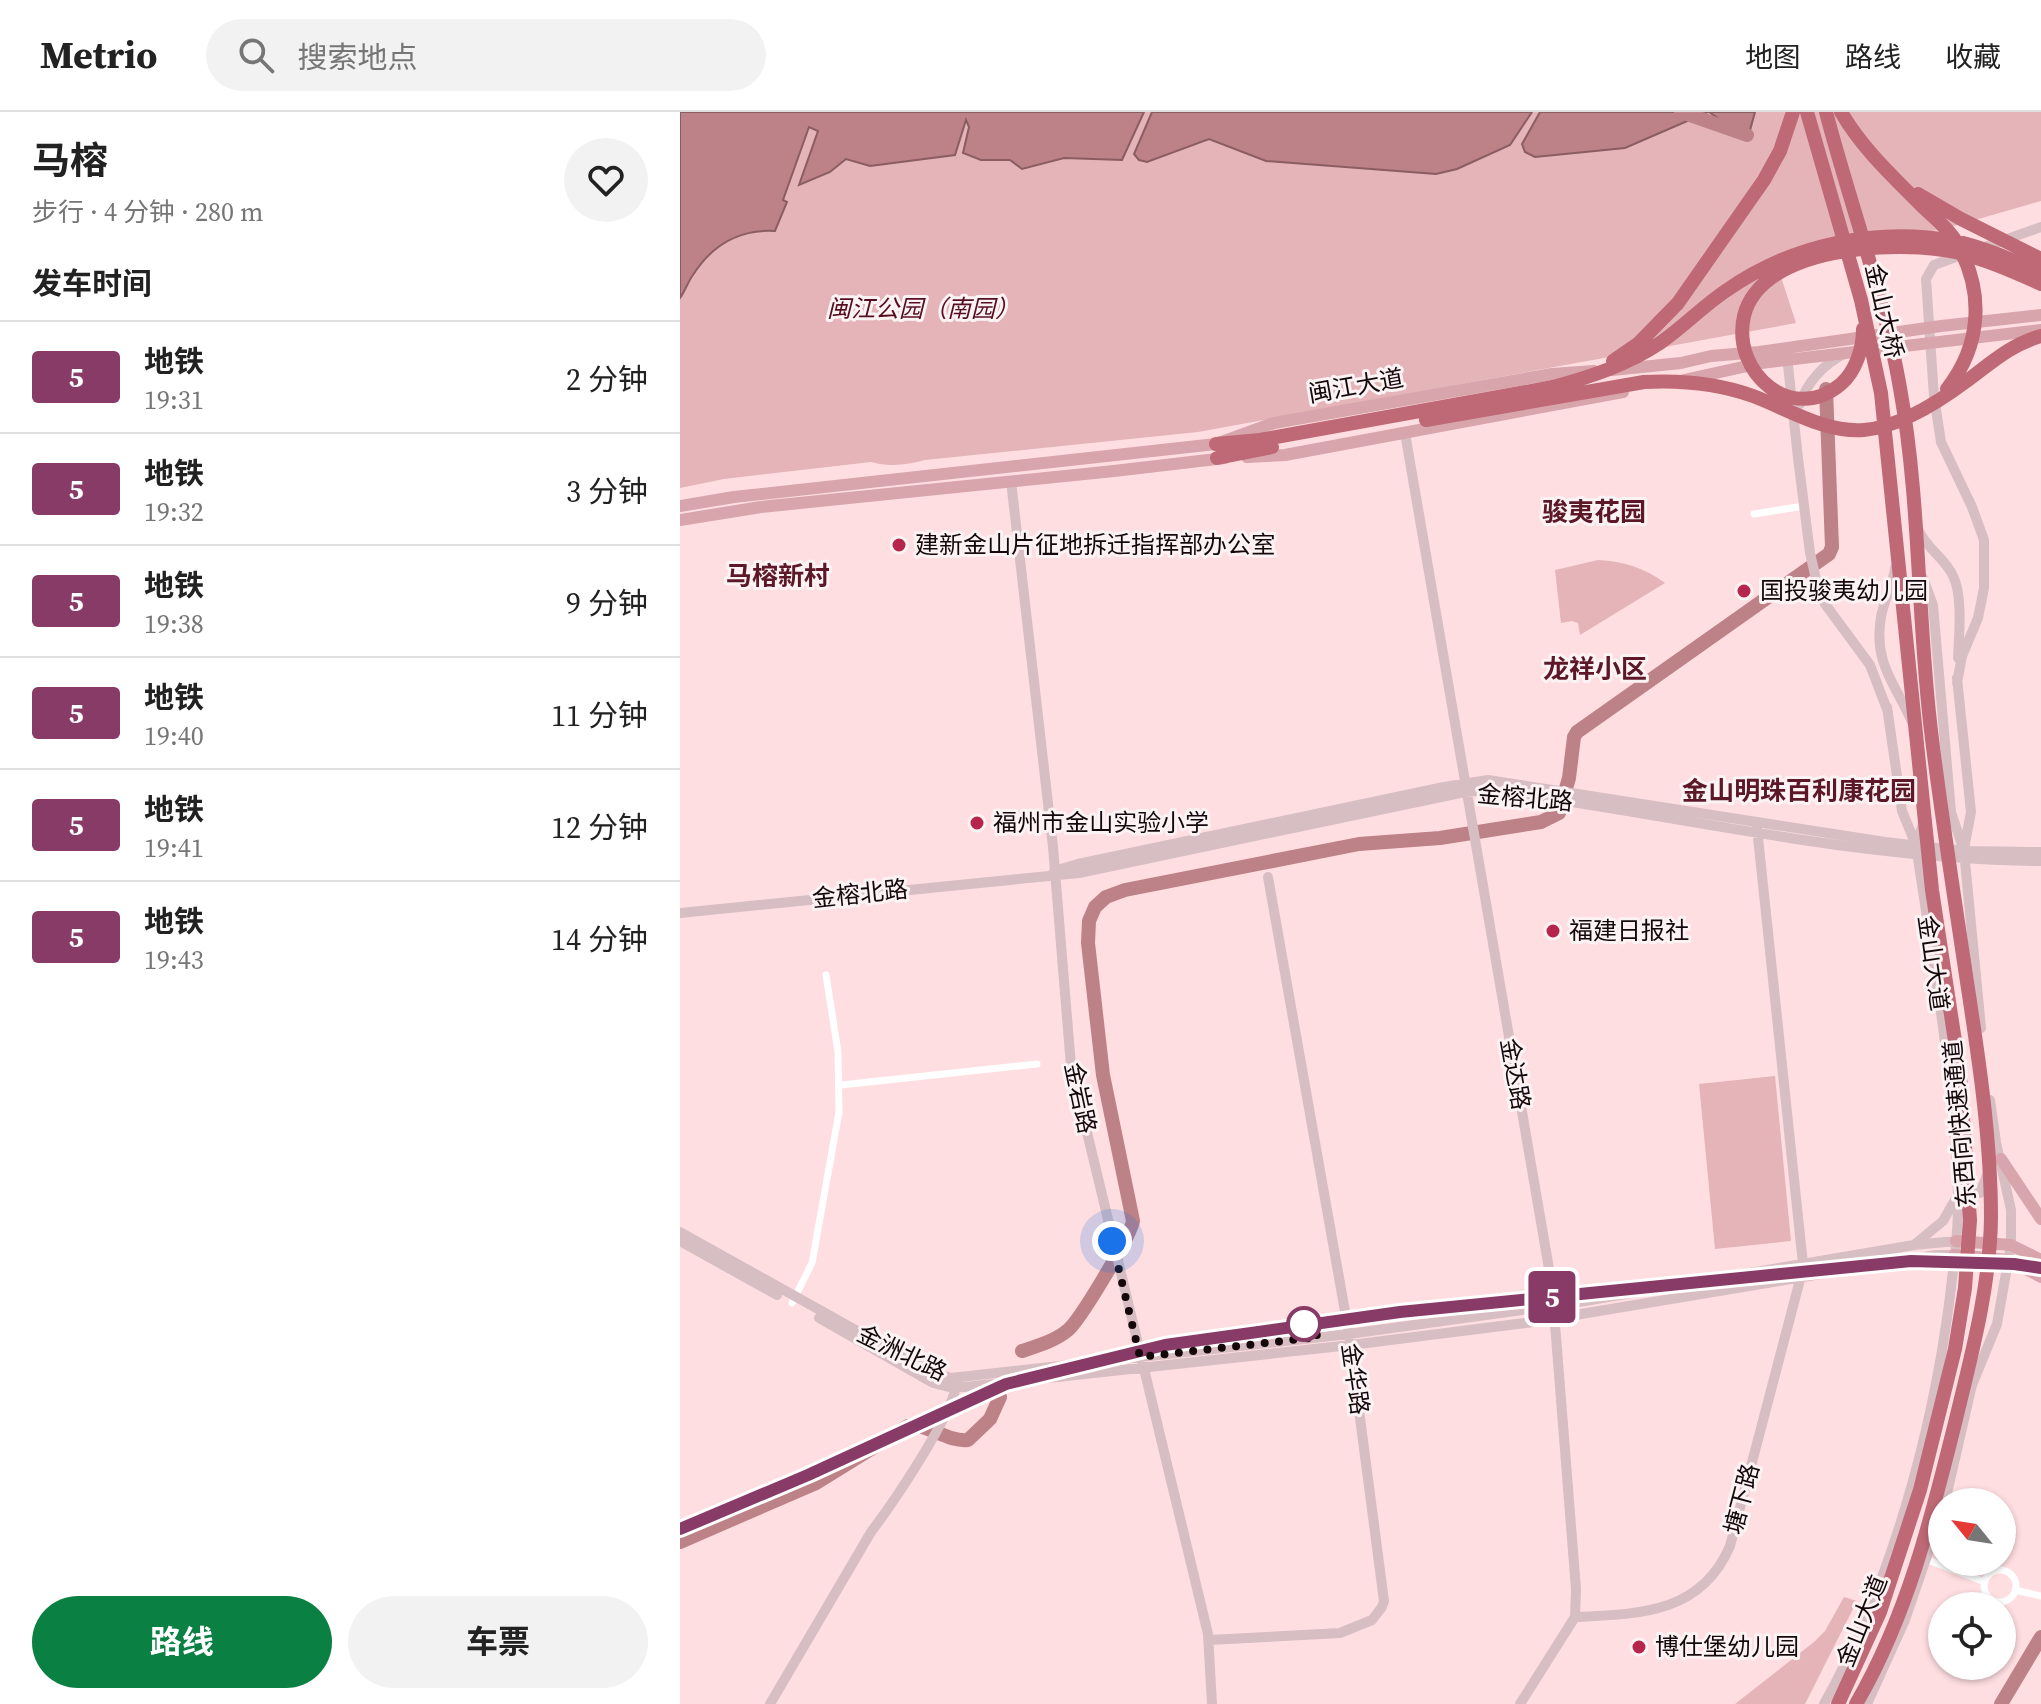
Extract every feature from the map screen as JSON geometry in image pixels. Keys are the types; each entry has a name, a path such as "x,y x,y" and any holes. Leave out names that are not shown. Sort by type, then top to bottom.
{"highway":[{"path":"1592,376 1639,343 1678,303 1764,180 1780,151 1793,112"},
{"name":"金山大桥","path":"1807,112 1861,300 1881,393 1895,525"},
{"name":"金山大桥","path":"1826,112 1883,309 1901,391 1915,522"},
{"path":"1841,112 1858,141 1955,239 1971,278 1976,307 1972,346 1958,375 1942,396"},
{"path":"1891,176 1961,219 2041,259"},
{"path":"1374,424 1592,376 1634,359 1759,270 1816,247 1859,238 1909,236 1957,242 2011,259 2041,273"},
{"path":"1861,300 1863,341 1856,363 1842,383 1820,397 1797,399 1777,392 1758,378 1746,361 1741,337 1745,313 1757,290 1777,274 1817,258 1861,249 1907,246 1955,252 2041,284"},
{"path":"1216,451 1260,440 1644,382 1676,380 1716,385 1830,426 1861,430 1893,424 1968,381 2006,351 2041,333"},
{"name":"东西向快速通道","path":"1838,1704 1880,1612 1920,1490 1955,1349 1965,1288 1970,1220 1960,1074 1932,890 1910,684 1911,595 1917,553 1915,522"},
{"name":"东西向快速通道","path":"1856,1704 1901,1607 1937,1494 1985,1290 1991,1220 1981,1072 1911,595 1898,551 1895,525"}],"main road":[{"path":"1957,683 1962,656 1978,618 1984,588 1984,540 1941,442 1934,397 1926,279 1934,265 2041,227"},
{"name":"闽江大道","path":"680,506 734,497 1216,451 1285,455 1787,353 1929,327 2041,315"},
{"name":"闽江大道","path":"680,520 748,509 1011,481 1216,451 1274,423 1552,374 1644,368 1726,354 1847,352 2041,333"},
{"path":"1796,429 1799,405 1805,390 1825,367 1847,352"},
{"path":"1787,353 1810,553 1816,579 1825,604 1870,665 1888,712"},
{"name":"金达路","path":"1405,433 1556,1318 1575,1574 1575,1617"},
{"name":"金岩路","path":"1011,481 1055,873 1071,1066 1209,1640 1212,1704"},
{"path":"1915,522 1923,540 1955,578 1958,598 1957,683 1971,812 1964,856"},
{"name":"金山大道","path":"1824,1704 1855,1645 1910,1488 1937,1379 1955,1248 1958,1192 1950,1091 1916,851 1928,810 1921,754 1911,719 1882,663 1878,639 1882,613 1893,585 1898,551"},
{"name":"金山大道","path":"1917,553 1933,605 1951,812 1964,856 1980,1022 1996,1142 2011,1210 2009,1260 1994,1332 1972,1385 1948,1488"},
{"path":"1882,663 1902,811 1916,851"},
{"name":"金榕北路","path":"680,913 1040,876 1078,864 1464,788 1554,794 1964,856"},
{"name":"塘下路","path":"1575,1617 1632,1615 1670,1606 1699,1588 1722,1562 1730,1546 1802,1270 1757,827"},
{"path":"1964,856 2041,852"},
{"path":"1964,856 2041,861"},
{"name":"金华路","path":"1209,1640 1340,1633 1365,1624 1382,1607 1384,1593 1350,1340 1268,877"},
{"path":"1914,1245 1943,1221 1958,1192 1972,1196 1980,1193 1996,1142"},
{"path":"2001,1159 2041,1219"},
{"name":"金洲北路","path":"680,1232 794,1300"},
{"name":"金洲北路","path":"680,1241 957,1383 1556,1318 1914,1245 1955,1248"},
{"path":"1955,1248 2011,1245 2041,1260"},
{"path":"1955,1248 2009,1260 2041,1277"},
{"name":"金洲北路","path":"1350,1340 1554,1305 1802,1270 1936,1255 1955,1248"},
{"path":"1937,1379 1972,1385"},
{"path":"770,1704 871,1532 889,1509 927,1444 957,1383"},
{"name":"金山大道","path":"1867,1704 1928,1560"},
{"path":"1520,1704 1575,1617"}],"street":[{"path":"1754,514 1804,506"},
{"path":"794,1300 812,1263 839,1112 841,1085 826,975"},
{"path":"841,1085 1037,1064"},
{"path":"2001,1570 2014,1579 2015,1590 2006,1601 1996,1601 1987,1595 1985,1582 1991,1573 2001,1570"},
{"path":"1969,1576 1985,1582"},
{"path":"2015,1590 2041,1596"}],"green space":[{"name":"闽江公园（南园）","path":"1144,112 1152,112 1134,154 1209,139 1266,161 1436,174 1457,169 1510,145 1532,112 1540,112 1522,144 1625,148 1708,112 1743,136 1750,133 1755,112 2041,112 2041,201 1940,230 1882,237 1780,274 1796,323 1198,432 905,464 871,462 724,479 680,488 680,298 705,258 724,243 753,230 786,202 783,201 809,127 818,131 800,184 830,172 846,159 870,166 899,161 966,120 969,120 981,160 1010,160 1022,169 1064,158 1122,160"},
{"path":"1598,560 1633,566 1665,583 1580,635 1578,623 1561,623 1555,570"},
{"path":"1775,1076 1791,1241 1715,1249 1699,1084"},
{"path":"1844,1597 1857,1601 1805,1704 1735,1704 1814,1642 1825,1631"}],"shaded area":[{"path":"680,112 1144,112 1122,160 1064,158 1022,169 1010,160 981,160 963,153 969,127 966,120 955,155 870,166 846,159 830,172 799,185 818,131 809,127 775,231 739,236 718,247 701,264 680,298"},
{"path":"1152,112 1532,112 1510,145 1457,169 1436,174 1266,161 1209,139 1147,162 1139,160 1134,154"},
{"path":"1540,112 1708,112 1625,148 1535,157 1525,152 1522,144"},
{"path":"1709,112 1755,112 1749,134 1743,136"}],"waterway":[{"path":"1681,112 1747,135"},
{"path":"1022,1351 1046,1343 1074,1323 1114,1260 1133,1221 1103,1075 1088,943 1089,921 1095,907 1106,897 1125,890 1359,844 1440,838 1541,822 1559,813 1577,732 1829,554 1832,547 1826,389"},
{"path":"680,1542 816,1483 908,1426 923,1427 952,1438 968,1440 990,1419 1000,1397"},
{"path":"2001,1704 2041,1637"}],"metro line":[{"name":"5","path":"680,1529 808,1475 1006,1384 1165,1345 1400,1312 1911,1261 2014,1264 2041,1268"}],"place":[{"name":"建新金山片征地拆迁指挥部办公室","path":"899,545"},
{"name":"国投骏夷幼儿园","path":"1744,591"},
{"name":"福州市金山实验小学","path":"977,823"},
{"name":"福建日报社","path":"1553,931"},
{"name":"博仕堡幼儿园","path":"1639,1647"}],"district":[{"name":"骏夷花园","path":"1594,512"},
{"name":"马榕新村","path":"778,576"},
{"name":"龙祥小区","path":"1595,669"},
{"name":"金山明珠百利康花园","path":"1799,791"}],"route":[{"path":"1112,1241 1140,1357 1319,1337 1304,1324"}]}
